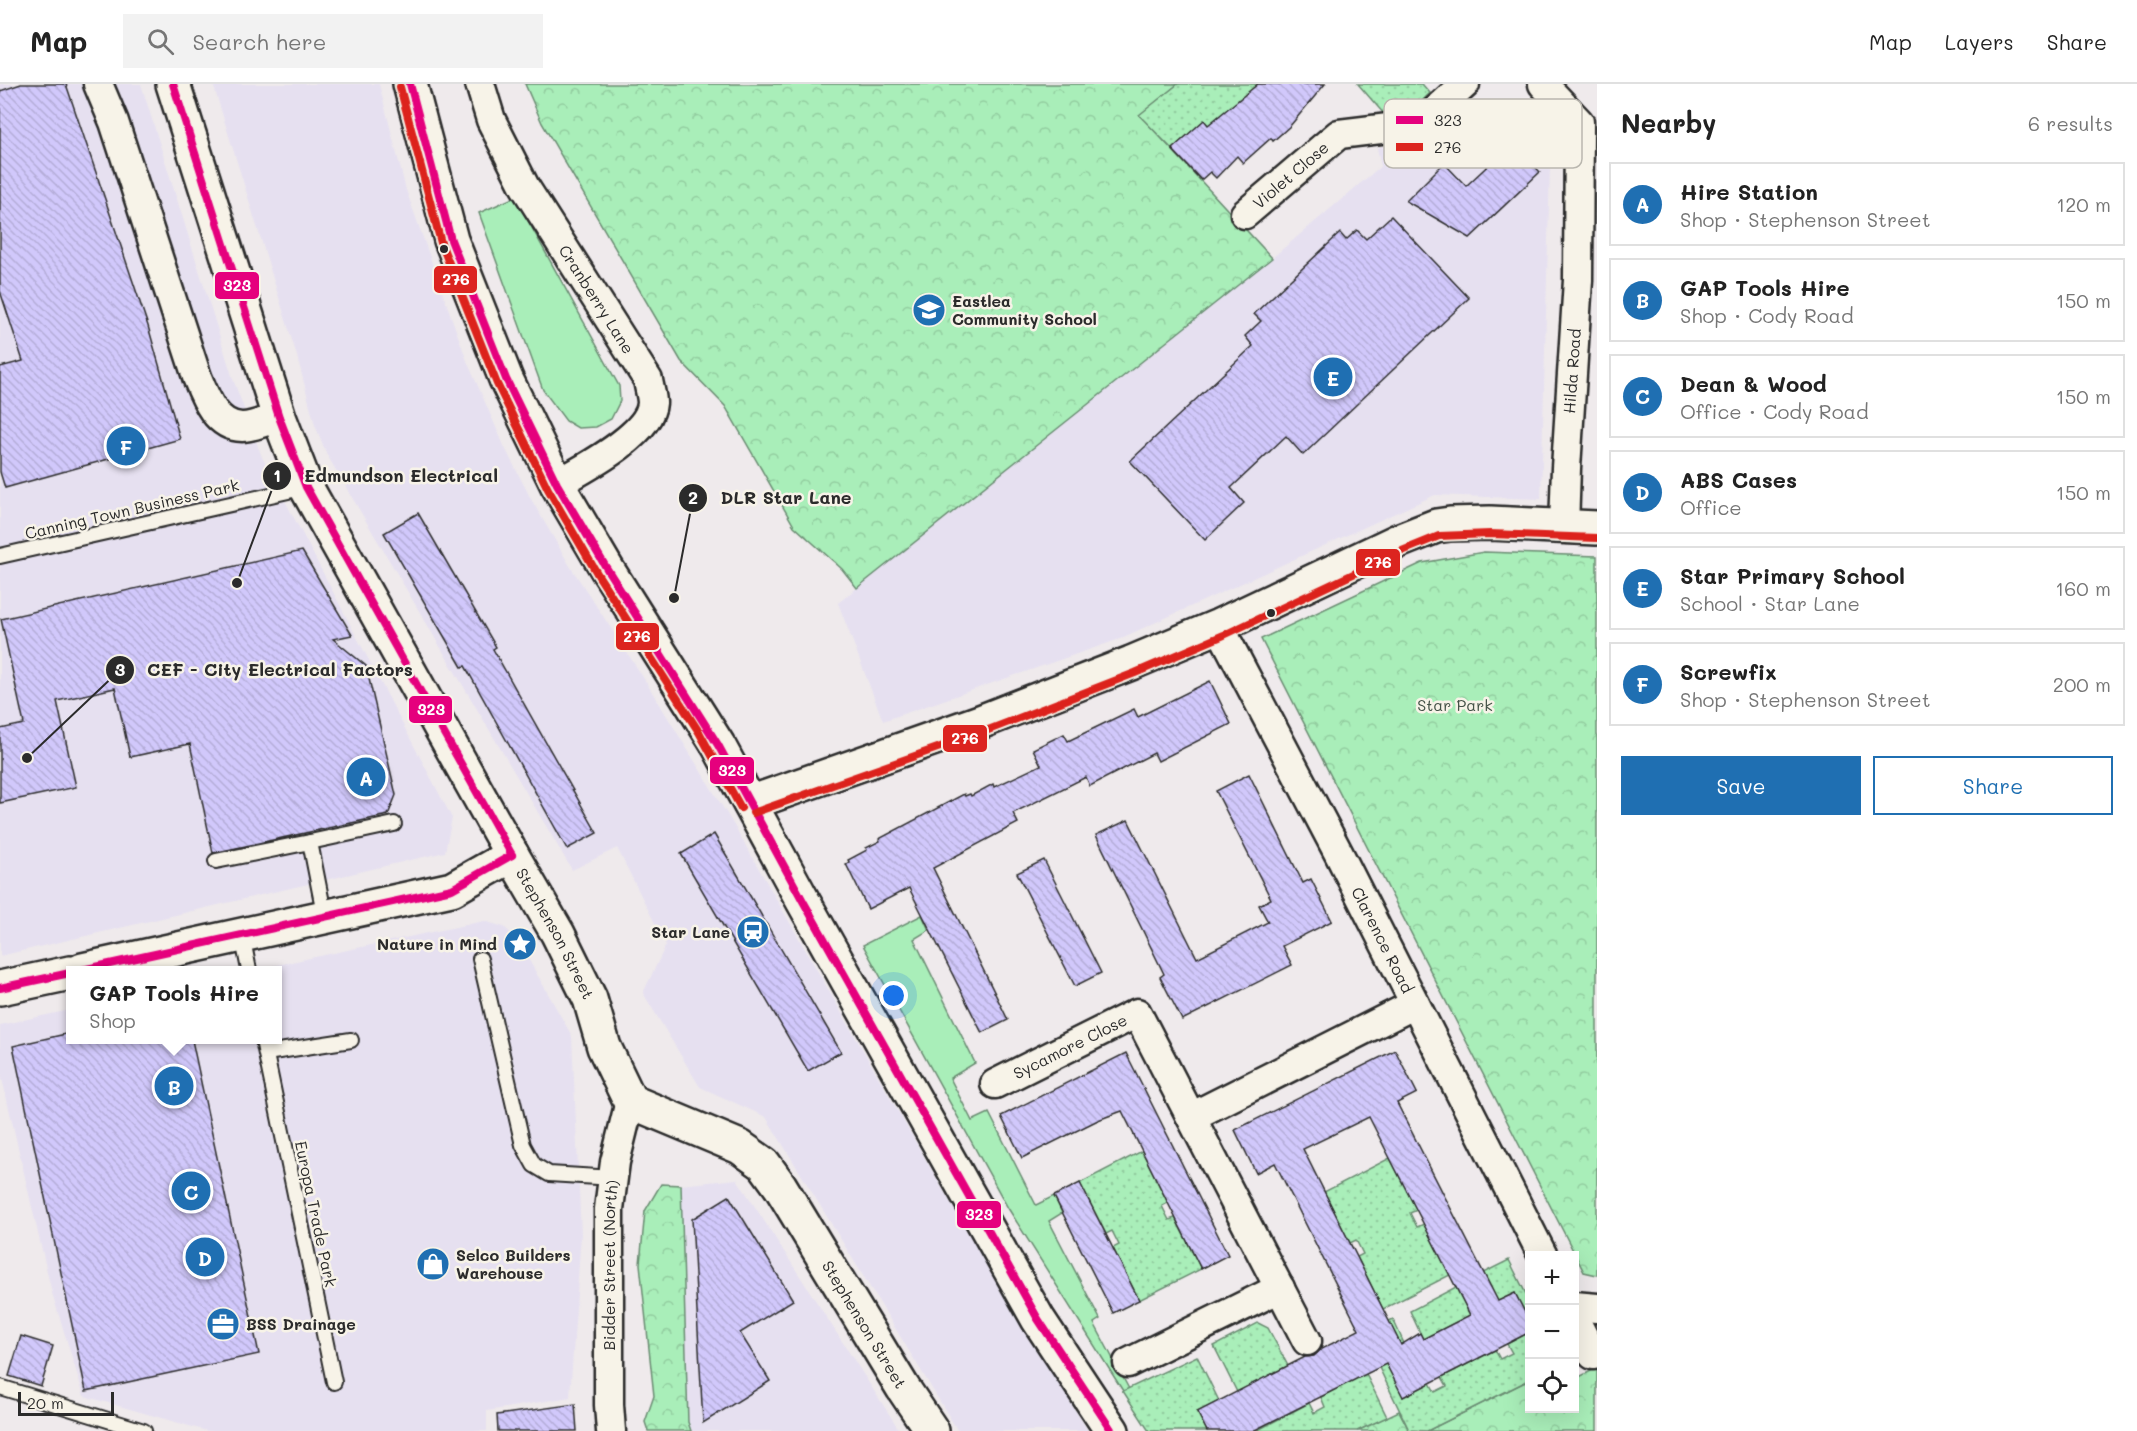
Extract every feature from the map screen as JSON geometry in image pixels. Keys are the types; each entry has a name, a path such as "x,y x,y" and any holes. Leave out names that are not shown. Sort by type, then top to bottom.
{"main road":[{"name":"Stephenson Street","path":"173,84 279,417 306,487 558,934 590,999 604,1047 630,1101 740,1147 764,1164 780,1185 897,1378 932,1431"},
{"path":"410,84 451,240 506,379 557,484 607,570 708,728 1038,1319 1112,1431"},
{"path":"750,803 980,722 1131,663 1219,626 1398,541 1436,526 1490,523 1597,528"},
{"path":"100,966 452,889 512,855"},
{"path":"0,988 66,974"}],"street":[{"path":"98,84 114,122 207,402 222,421 241,427 279,417"},
{"name":"Cranberry Lane","path":"480,84 491,120 525,187 648,380 652,405 642,424 627,441 557,484"},
{"name":"Violet Close","path":"1449,99 1465,84"},
{"name":"Hilda Road","path":"1548,86 1559,99"},
{"name":"Violet Close","path":"1245,214 1339,134 1384,129"},
{"name":"Hilda Road","path":"1564,527 1566,468 1587,279 1581,168"},
{"name":"Clarence Road","path":"1219,626 1540,1251"},
{"path":"1191,1117 1415,1004"},
{"name":"Sycamore Close","path":"994,1084 1137,1013 1306,1341"},
{"name":"Bidder Street (North)","path":"611,1431 609,1209 615,1162 630,1101"},
{"path":"1128,1363 1280,1288"},
{"path":"1579,1306 1597,1308"},
{"path":"1579,1326 1593,1355"}],"lane":[{"name":"Canning Town Business Park","path":"0,556 306,487"},
{"path":"216,861 394,824"},
{"path":"310,842 325,918"},
{"path":"242,935 248,966"},
{"path":"480,959 523,1145 534,1165 549,1174 614,1178"},
{"name":"Europa Trade Park","path":"334,1382 265,1046 351,1040"},
{"path":"0,1387 144,1431"}],"shaded area":[{"path":"0,84 141,84 233,379 262,457 452,818 445,852 0,956"},
{"path":"213,84 379,84 406,190 467,361 505,448 531,499 570,566 641,674 732,822 992,1275 1088,1431 958,1431 766,1117 700,1087 643,993 666,945 617,848 572,870 327,455 315,425 297,356"},
{"path":"525,84 1178,84 1140,115 1272,258 1381,166 1377,148 1384,146 1384,168 1550,168 1541,499 1435,495 1117,640 883,721 838,603 857,588 842,569 794,526 725,406 681,361 542,123"},
{"path":"484,921 504,927 517,939 572,1036 581,1234 570,1397 487,1411 487,1431 207,1431 84,1396 52,1293 0,1070 0,1025 66,1011 66,1044 282,1044 282,966 273,966"},
{"path":"737,1179 900,1431 677,1431 669,1406 681,1185"}],"green space":[{"name":"Eastlea Community School","path":"525,84 1178,84 1140,115 1272,258 857,588 842,569 794,526 725,406 681,361 542,123"},
{"path":"1178,84 1258,84 1211,128 1204,121 1172,149 1139,115"},
{"path":"1358,84 1422,84 1430,93 1424,99 1384,99 1384,114"},
{"path":"515,197 619,386 620,401 611,419 596,427 578,428 566,421 543,390 479,213"},
{"name":"Star Park","path":"1484,552 1597,556 1597,1275 1584,1272 1579,1262 1579,1251 1573,1251 1261,639 1422,563"},
{"path":"922,915 929,930 914,939 975,1063 950,1078 972,1121 989,1113 1036,1205 1054,1196 1062,1213 1049,1221 1100,1319 1094,1323 1129,1389 1123,1391 1008,1208 863,945"},
{"path":"1142,1151 1168,1203 1162,1206 1169,1220 1175,1218 1201,1269 1139,1300 1113,1248 1119,1245 1112,1231 1106,1234 1080,1183"},
{"path":"1390,1158 1417,1210 1410,1213 1417,1227 1424,1224 1450,1275 1383,1309 1357,1257 1363,1254 1356,1240 1350,1243 1324,1192"},
{"path":"661,1184 681,1185 688,1422 691,1431 648,1431 645,1422 654,1396 640,1264 645,1211"},
{"path":"1509,1260 1525,1292 1525,1314 1515,1293 1488,1306 1473,1278"},
{"path":"1456,1287 1470,1315 1423,1339 1410,1311"},
{"path":"1393,1319 1406,1348 1403,1397 1430,1383 1435,1392 1447,1386 1442,1377 1495,1350 1500,1359 1512,1353 1507,1344 1525,1334 1525,1382 1427,1431 1409,1430 1363,1334"},
{"path":"1258,1323 1268,1328 1288,1366 1237,1392 1214,1346"},
{"path":"1350,1342 1387,1417 1357,1431 1256,1431 1309,1403 1314,1413 1325,1407 1321,1397 1347,1383"},
{"path":"1197,1356 1219,1401 1198,1412 1207,1431 1149,1431 1123,1391"},
{"path":"1597,1368 1597,1431 1427,1431 1525,1382 1525,1413 1579,1413 1579,1377"},
{"path":"1399,1411 1409,1430 1413,1431 1357,1431"}],"building":[{"path":"21,84 66,84 148,326 180,439 5,488 0,472 0,367 23,361 0,291 0,91"},
{"path":"1258,84 1325,84 1290,126 1273,141 1271,138 1243,163 1237,156 1216,178 1210,172 1201,180 1172,149 1204,120 1208,125"},
{"path":"1439,168 1449,168 1466,186 1485,168 1536,168 1540,172 1470,238 1406,201"},
{"path":"1391,216 1469,298 1303,455 1286,436 1231,488 1244,503 1205,540 1130,461 1253,346 1245,336 1261,321 1254,314 1340,233 1346,240 1357,230 1366,239"},
{"path":"418,513 496,647 493,649 597,833 567,849 465,666 462,667 384,533"},
{"path":"302,551 352,635 333,639 366,666 396,795 388,815 213,853 190,744 130,757 115,688 57,701 76,787 0,803 0,729 24,724 1,619"},
{"path":"1210,681 1231,724 1158,761 1154,753 1090,786 1086,777 1013,813 1018,823 933,868 1008,1020 982,1033 909,888 868,909 846,864 848,860 867,850 866,848 880,841 879,839 964,794 971,796 993,784 994,787 1041,765 1033,749 1064,734 1068,741 1134,709 1138,717"},
{"path":"1249,774 1303,883 1311,879 1332,921 1282,946 1292,965 1182,1020 1160,977 1164,974 1096,835 1128,820 1197,958 1268,922 1259,905 1271,899 1216,791"},
{"path":"714,834 841,1052 808,1071 681,854"},
{"path":"1044,860 1101,973 1075,986 1017,873"},
{"path":"66,1034 66,1044 193,1044 259,1354 86,1391 13,1046"},
{"path":"1395,1050 1417,1093 1397,1103 1498,1301 1515,1293 1525,1312 1525,1335 1403,1397 1386,1364 1253,1431 1207,1431 1197,1412 1305,1357 1314,1356 1321,1349 1359,1330 1275,1163 1256,1173 1235,1130","holes":["1369,1117 1470,1315 1423,1339 1420,1333 1401,1345 1303,1149"]},
{"path":"1126,1053 1228,1255 1201,1269 1122,1111 1098,1120 1022,1158 1001,1116"},
{"path":"1080,1183 1139,1300 1113,1313 1054,1196"},
{"path":"729,1196 793,1300 740,1333 770,1381 703,1423 692,1219"},
{"path":"21,1336 53,1346 41,1386 9,1376"},
{"path":"575,1404 577,1431 498,1431 497,1415"}],"transit line":[{"name":"323","path":"173,84 279,417 306,487 512,855"},
{"name":"323","path":"410,84 451,240 506,379 557,484 607,569 718,745 1038,1319 1112,1431"},
{"name":"276","path":"400,87 441,243 497,384 548,489 598,575 699,732 741,808"},
{"name":"276","path":"753,813 983,732 1135,673 1224,635 1402,551 1439,536 1490,534 1597,538"},
{"name":"323","path":"100,966 452,889 512,855"},
{"name":"323","path":"0,988 66,974"}],"place":[{"name":"Eastlea Community School","path":"929,310"},
{"name":"Star Primary School","path":"1333,377"},
{"name":"Screwfix","path":"126,446"},
{"name":"Edmundson Electrical","path":"237,583"},
{"name":"DLR Star Lane","path":"674,598"},
{"name":"CEF - City Electrical Factors","path":"27,758"},
{"name":"Hire Station","path":"366,777"},
{"name":"Star Lane","path":"753,932"},
{"name":"Nature in Mind","path":"520,944"},
{"name":"GAP Tools Hire","path":"174,1086"},
{"name":"Dean & Wood","path":"191,1191"},
{"name":"ABS Cases","path":"205,1257"},
{"name":"Selco Builders Warehouse","path":"433,1264"},
{"name":"BSS Drainage","path":"223,1324"}]}
